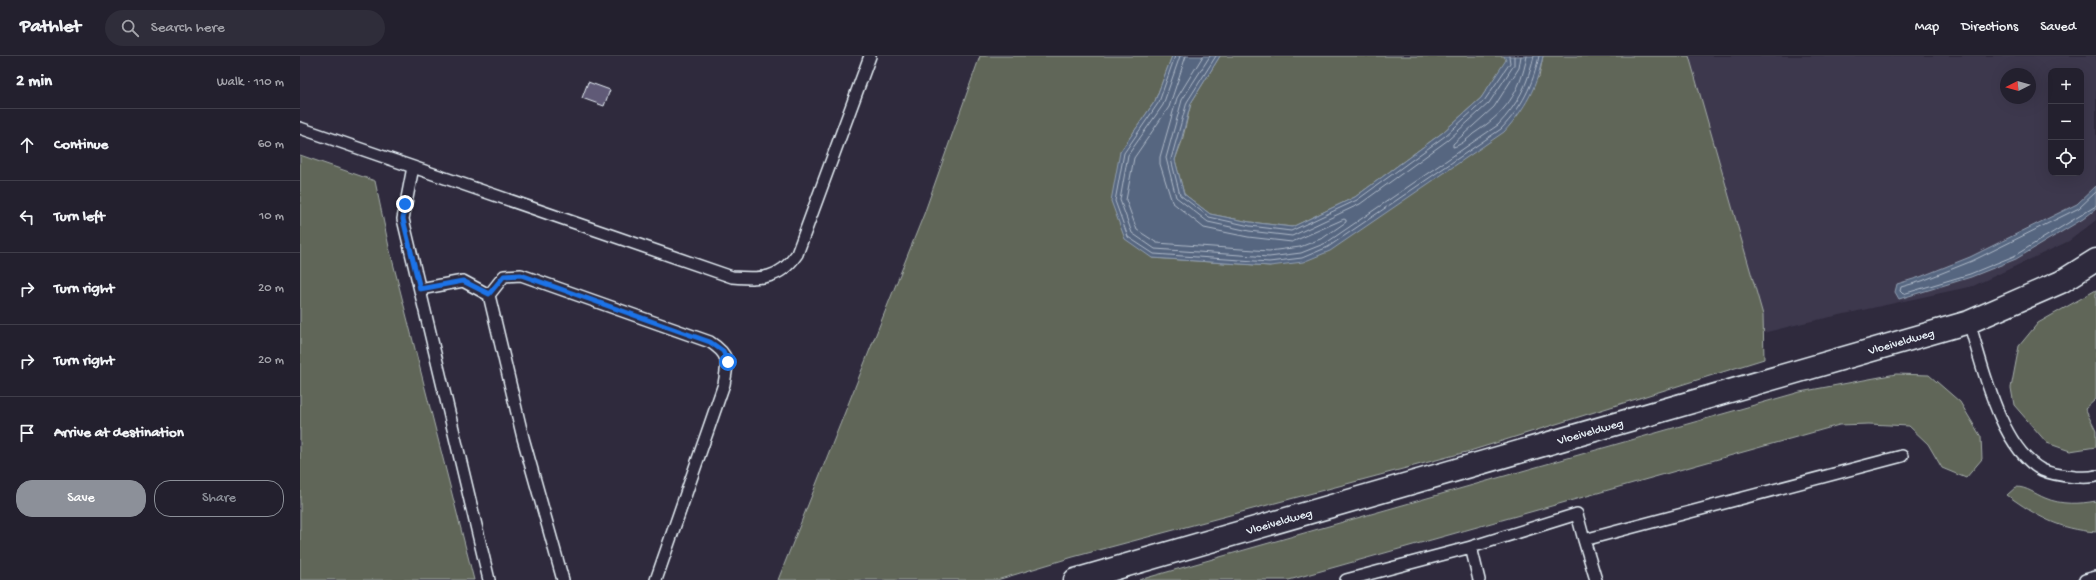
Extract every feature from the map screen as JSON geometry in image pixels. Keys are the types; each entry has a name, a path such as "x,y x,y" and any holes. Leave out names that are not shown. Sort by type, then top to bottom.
{"street":[{"name":"Vloeiveldweg","path":"1075,580 1969,322 2062,282 2096,260"}],"lane":[{"path":"300,128 732,277 765,278 778,274 789,265 797,254 870,56"},
{"path":"414,167 403,219 489,580"},
{"path":"489,294 504,276 521,275 710,342 723,351 728,362 724,384 656,580"},
{"path":"420,289 463,281 489,294"},
{"path":"489,294 523,438 563,580"},
{"path":"1969,322 1992,398 2006,430 2024,454 2042,470 2065,476 2096,476"},
{"path":"1584,540 1902,456"},
{"path":"1346,580 1471,547 1577,514 1596,580"},
{"path":"1471,547 1479,580"},
{"path":"2084,580 2096,577"}],"shaded area":[{"path":"1068,56 2096,56 2096,220 2069,241 1973,286 1803,323 961,532"}],"green space":[{"path":"980,56 1172,56 1155,101 1120,152 1152,258 1270,266 1539,77 1543,56 1689,56 1763,315 1764,359 1470,451 1073,557 997,580 778,580 924,214"},
{"path":"1220,56 1504,56 1507,60 1481,98 1442,133 1355,197 1292,227 1250,222 1210,214 1184,194 1175,160 1182,141 1191,103"},
{"path":"300,155 375,181 389,247 474,580 300,580"},
{"path":"2096,290 2096,399 2085,409 2096,431 2096,447 2070,451 2047,443 2014,405 2011,388 2019,346 2038,323"},
{"path":"1896,374 1929,375 1960,402 1981,437 1982,459 1966,478 1942,468 1928,444 1909,426 1869,424 1839,425 1289,580 1139,580 1800,392"},
{"path":"2016,487 2027,489 2057,502 2084,503 2096,501 2096,532 2059,525 2039,516 2007,495"}],"water":[{"path":"1172,56 1220,56 1191,103 1175,160 1184,194 1210,214 1250,222 1292,227 1355,197 1442,133 1481,98 1506,60 1504,56 1543,56 1537,78 1529,97 1504,132 1330,251 1303,262 1270,266 1152,258 1125,239 1111,201 1120,152 1155,101"},
{"path":"2096,186 2096,209 2083,219 2016,259 1971,277 1899,299 1895,292 1897,284 1920,277 1970,257 2077,204"}],"building":[{"path":"588,82 610,90 604,106 582,98"}],"route":[{"path":"405,204 403,219 420,289 463,281 489,294 504,276 521,275 710,342 723,351 728,362"}]}
